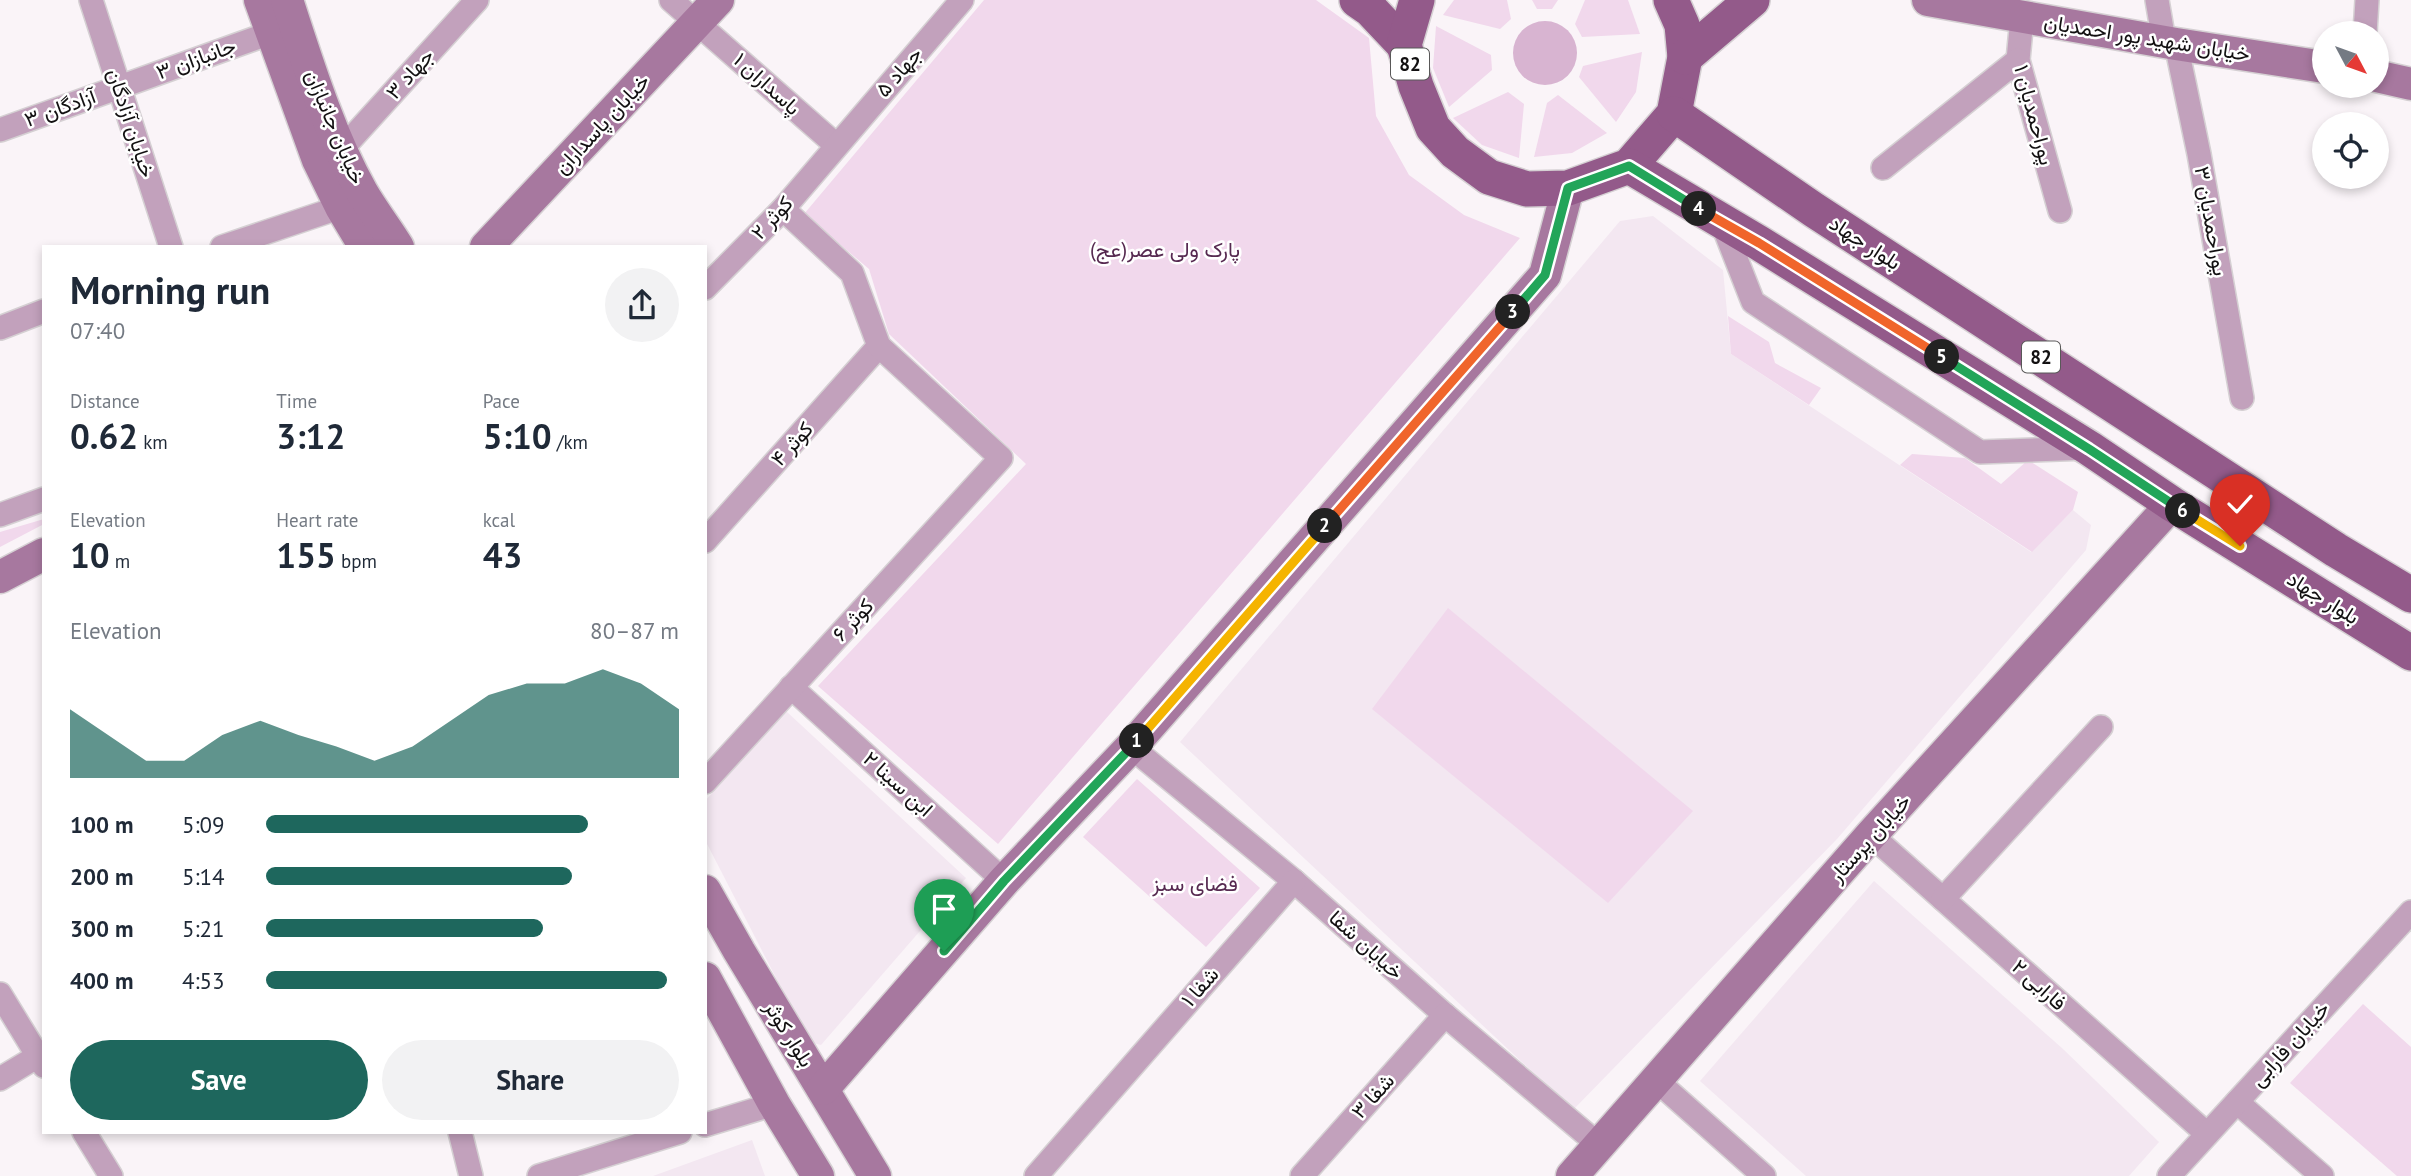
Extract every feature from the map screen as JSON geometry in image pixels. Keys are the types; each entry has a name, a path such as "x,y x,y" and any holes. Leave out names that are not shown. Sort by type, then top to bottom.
{"main road":[{"path":"1357,0 1370,9 1404,45"},
{"name":"82","path":"1417,0 1404,45 1416,86 1433,128 1454,152 1489,177 1527,189 1568,188 1629,166 1674,114 1685,57 1682,25 1671,0"},
{"path":"1685,57 1752,0"},
{"name":"بلوار جهاد","path":"1674,114 1814,209 2336,550 2411,595"},
{"name":"بلوار جهاد","path":"1629,166 1721,223 1759,243 2411,653"},
{"path":"2308,588 2336,550"}],"street":[{"name":"خیابان آزادگان","path":"91,0 170,245"},
{"name":"خیابان جانبازان","path":"260,0 318,160 351,217 384,241"},
{"name":"خیابان جانبازان","path":"287,0 322,101 342,149 351,217"},
{"name":"جهاد ۳","path":"342,149 477,0"},
{"name":"پاسداران ۱","path":"671,0 708,11 836,145"},
{"name":"جهاد ۵","path":"836,145 962,0"},
{"name":"خیابان شهید پور احمدیان","path":"1928,0 2312,65"},
{"name":"پوراحمدیان ۳","path":"2157,0 2199,153 2242,398"},
{"path":"2366,21 2367,0"},
{"name":"خیابان پاسداران","path":"488,245 708,11"},
{"name":"پوراحمدیان ۱","path":"2022,18 2018,60 2060,211"},
{"name":"جانبازان ۳","path":"119,87 273,32"},
{"path":"1883,168 2018,60"},
{"path":"2389,79 2411,84"},
{"name":"آزادگان ۳","path":"0,130 119,87"},
{"name":"کوثر ۲","path":"707,286 783,209 836,145"},
{"path":"823,1089 1004,881 1131,747 1545,275 1568,188"},
{"path":"783,209 852,273 879,345"},
{"path":"231,245 351,217"},
{"path":"1721,223 1753,302 1980,452 2089,449"},
{"path":"384,241 408,245"},
{"path":"0,328 42,312"},
{"name":"کوثر ۶","path":"707,780 1001,458 879,345"},
{"name":"کوثر ۴","path":"707,539 879,345"},
{"path":"0,515 42,500"},
{"name":"خیابان پرستار","path":"1572,1176 1871,835 2172,504"},
{"path":"0,577 42,555"},
{"name":"ابن سینا ۲","path":"791,687 1004,881"},
{"path":"1943,900 2101,727"},
{"name":"خیابان شفا","path":"1131,747 1293,881 1445,1015 1599,1145"},
{"name":"فارابی ۲","path":"1871,835 2207,1134"},
{"name":"شفا ۱","path":"1036,1176 1293,881"},
{"name":"بلوار کوثر","path":"707,895 738,951 876,1176"},
{"name":"خیابان فارابی","path":"2169,1176 2411,912"},
{"path":"707,982 774,1104 818,1176"},
{"path":"0,995 41,1061 0,1079"},
{"name":"شفا ۳","path":"1302,1176 1445,1015"},
{"path":"1657,1081 1764,1176"},
{"path":"2237,1102 2322,1176"},
{"path":"707,1124 774,1104"},
{"path":"85,1134 111,1176"},
{"path":"460,1134 471,1176"},
{"path":"539,1176 674,1134"}],"shaded area":[{"path":"1539,21 1551,21 1568,30 1575,41 1575,65 1568,76 1551,85 1539,85 1527,80 1518,71 1513,59 1513,47 1518,35 1527,26"},
{"path":"1653,216 1723,270 1731,354 2031,552 2073,510 2091,525 2086,550 1837,839 1573,1110 1180,742 1620,221"},
{"path":"786,711 966,878 821,1045 809,1042 707,844 707,799"},
{"path":"1874,881 2063,1049 2159,1142 2129,1176 1806,1176 1700,1081"},
{"path":"752,1140 765,1176 653,1176"}],"green space":[{"name":"پارک ولی عصر(عج)","path":"984,0 1316,0 1369,38 1376,116 1409,175 1464,215 1520,238 998,844 818,686 1026,464 889,334 869,269 804,214"},
{"path":"1454,0 1507,0 1511,19 1500,29 1443,15"},
{"path":"1532,0 1558,0 1552,9 1537,9"},
{"path":"1585,0 1628,0 1640,34 1582,37 1575,24"},
{"path":"1436,26 1491,55 1492,70 1449,107 1433,68"},
{"path":"1642,52 1636,92 1616,122 1579,77 1583,66"},
{"path":"1508,92 1524,104 1519,158 1482,145 1453,118"},
{"path":"1558,95 1607,133 1572,153 1534,157 1547,103"},
{"path":"1728,316 1769,342 1775,363 1821,388 1809,405 1731,354"},
{"path":"1912,454 1965,458 2001,484 2028,460 2078,492 2073,510 2032,552 1900,465"},
{"path":"42,520 42,525 0,547 0,532"},
{"path":"1448,608 1693,811 1608,903 1372,709"},
{"name":"فضای سبز","path":"1137,779 1260,888 1206,947 1083,837"},
{"path":"2363,1004 2411,1047 2411,1176 2397,1176 2290,1083"}],"route":[{"path":"944,951 1004,881 1131,747 1545,275 1568,188 1629,166 1721,223 1759,243 2240,546"}]}
